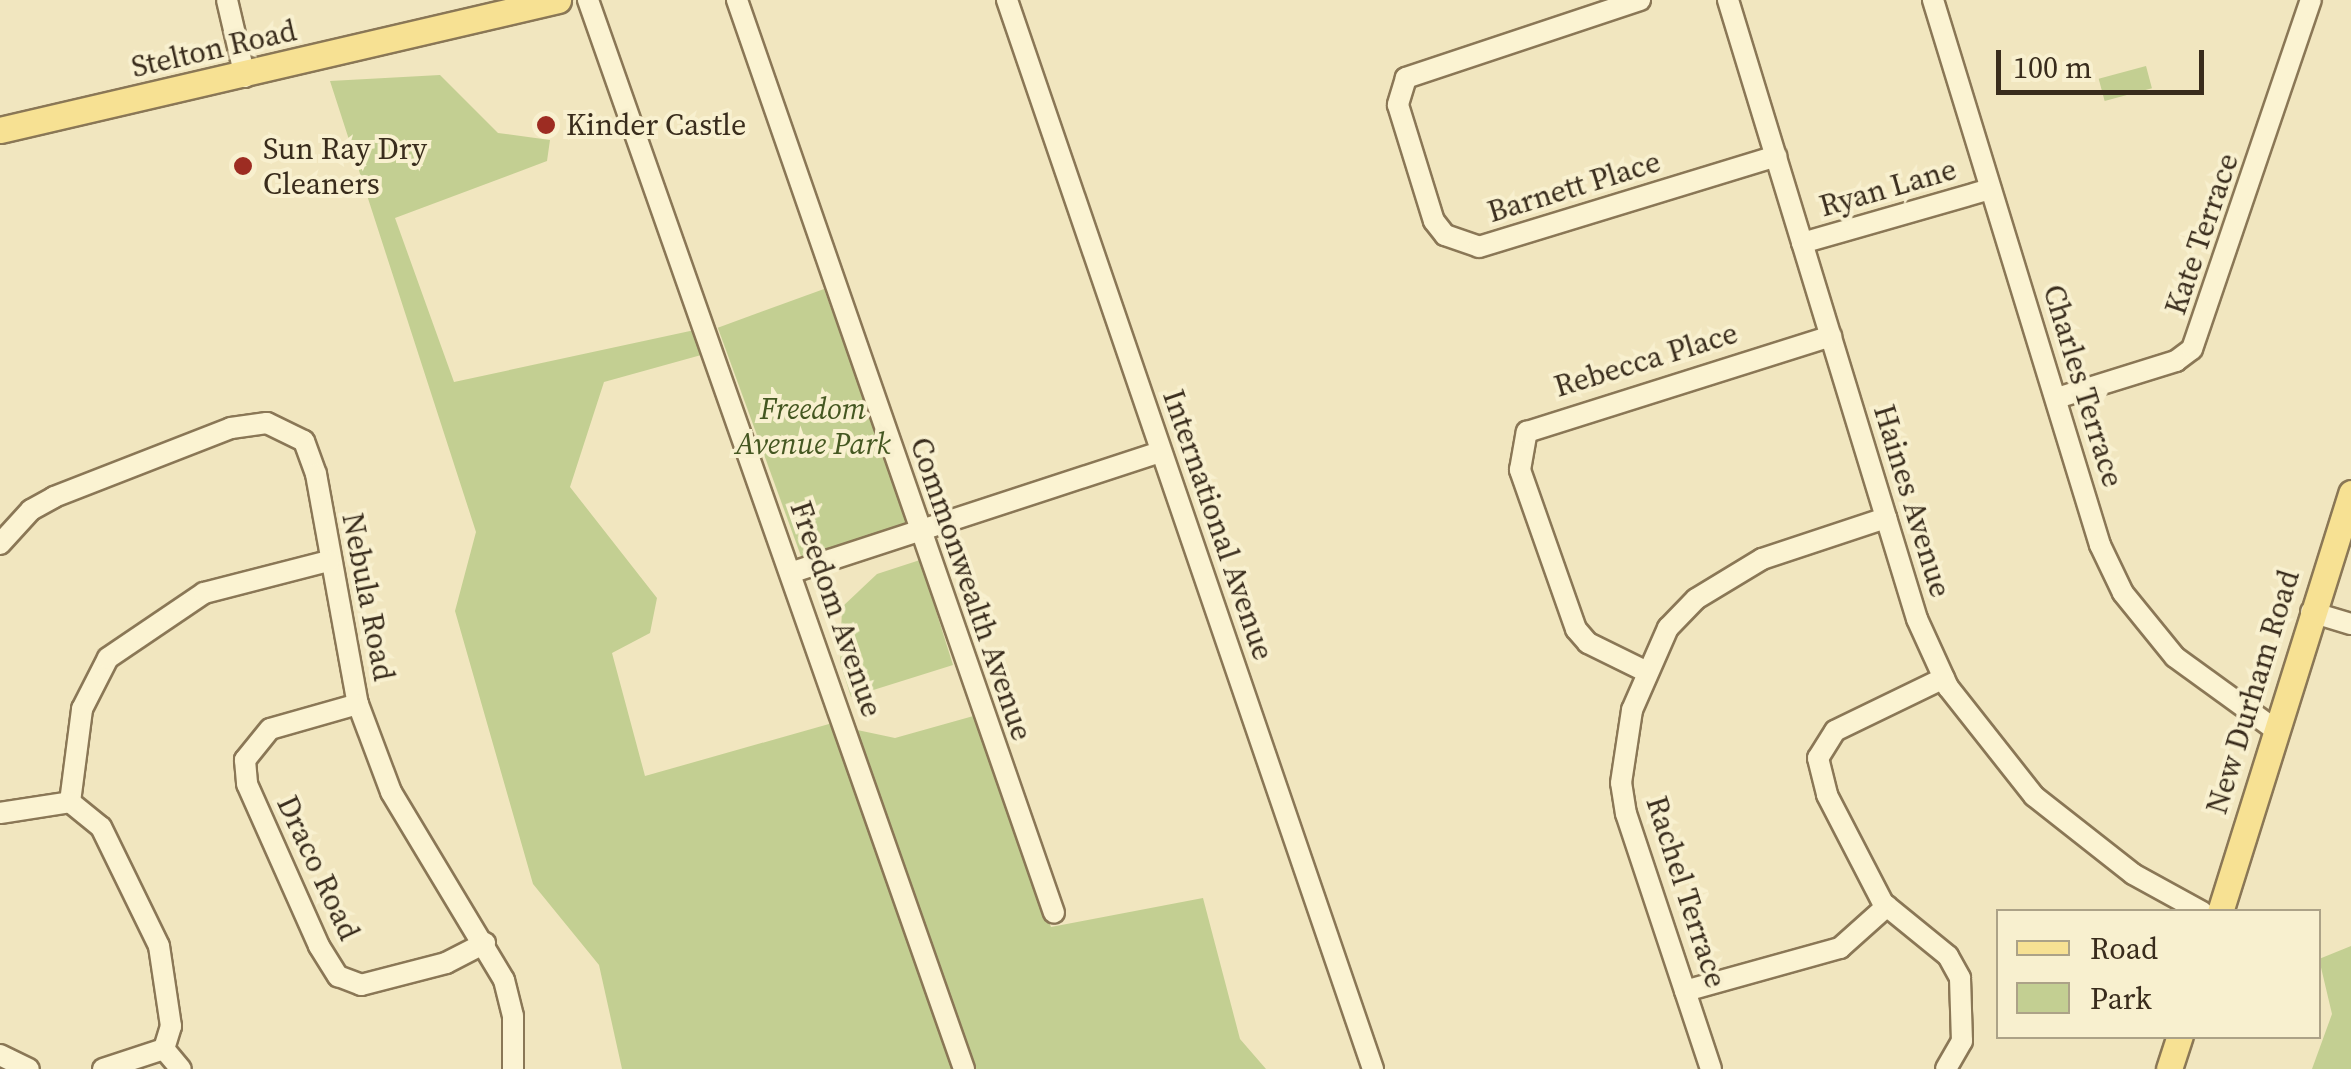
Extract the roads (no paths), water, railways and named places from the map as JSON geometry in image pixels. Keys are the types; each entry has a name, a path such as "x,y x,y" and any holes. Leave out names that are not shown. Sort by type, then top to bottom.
{"main road":[{"name":"Stelton Road","path":"0,130 245,77 517,5 558,0"},
{"name":"New Durham Road","path":"2221,909 2273,728 2351,493"},
{"path":"2168,1069 2179,1039"}],"street":[{"path":"227,0 245,77"},
{"name":"Freedom Avenue","path":"588,0 964,1069"},
{"name":"Commonwealth Avenue","path":"737,0 1054,913"},
{"name":"International Avenue","path":"1007,0 1373,1069"},
{"name":"Barnett Place","path":"1640,0 1406,78 1398,105 1434,221 1444,235 1479,247 1776,156"},
{"name":"Haines Avenue","path":"1728,0 1917,619 1944,678 2034,796 2117,863 2197,909"},
{"name":"Charles Terrace","path":"1933,0 2100,545 2123,594 2204,683 2273,728"},
{"name":"Kate Terrace","path":"2057,398 2176,361 2192,349 2311,0"},
{"name":"Ryan Lane","path":"1802,243 1990,189"},
{"name":"Rebecca Place","path":"1645,672 1588,643 1576,629 1520,470 1528,432 1831,336"},
{"name":"Nebula Road","path":"0,544 30,510 82,484 231,428 266,423 293,432 312,454 358,704 391,792 485,943 511,1005 513,1069"},
{"path":"792,572 1160,452"},
{"name":"Rachel Terrace","path":"1711,1069 1621,784 1632,710 1645,672 1668,628 1728,577 1805,541 1886,518"},
{"path":"70,802 82,709 108,658 204,593 329,561"},
{"path":"2311,612 2351,624"},
{"path":"1944,678 1834,731 1818,758 1827,795 1887,906 1948,956 1960,978 1962,1041 1946,1069"},
{"name":"Draco Road","path":"358,704 270,729 245,760 247,784 318,946 338,976 361,985 446,963 485,943"},
{"path":"0,812 70,802 101,827 151,925 172,1026 164,1048"},
{"path":"1685,990 1840,948 1887,906"},
{"path":"103,1069 164,1048"},
{"path":"164,1048 181,1069"},
{"path":"0,1055 30,1069"}],"place":[{"name":"Kinder Castle","path":"546,125"},
{"name":"Sun Ray Dry Cleaners","path":"243,166"}],"park label":[{"name":"Freedom Avenue Park","path":"813,426"}]}
